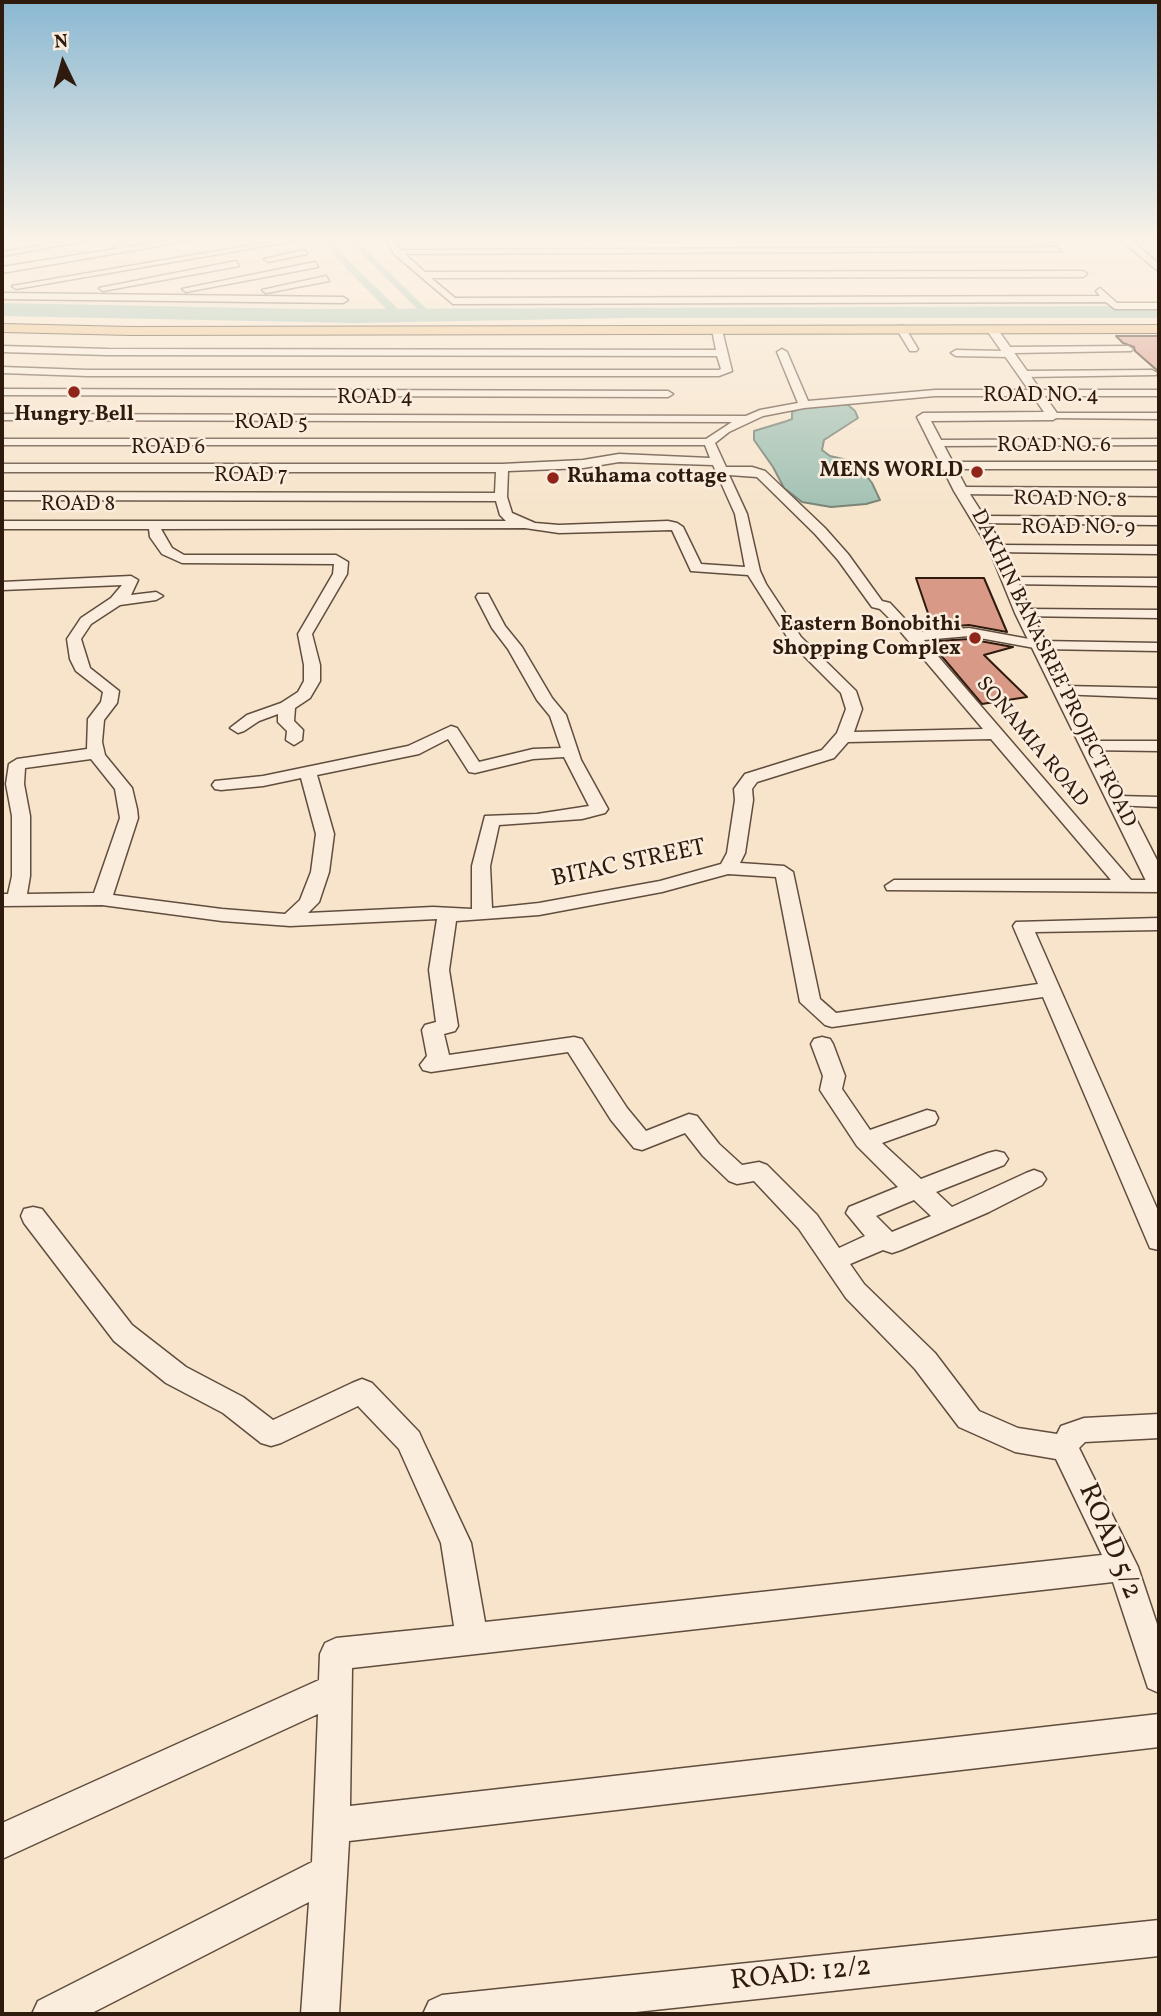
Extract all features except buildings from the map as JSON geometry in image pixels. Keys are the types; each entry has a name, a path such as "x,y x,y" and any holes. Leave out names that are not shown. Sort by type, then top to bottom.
{"street":[{"path":"5,445 127,334"},
{"path":"370,496 414,334"},
{"path":"2,370 87,373 725,373 727,371 718,334"},
{"path":"904,334 913,349"},
{"path":"996,334 1040,393 1053,416"},
{"path":"1114,334 1156,376"},
{"path":"2,349 107,352 721,353"},
{"path":"782,352 804,405"},
{"path":"956,353 1009,352 1136,357"},
{"path":"667,373 668,394 676,418"},
{"path":"1025,374 1156,376"},
{"path":"2,392 668,394"},
{"path":"998,734 844,737 855,709 848,691 796,640 753,571 741,514 709,442 747,419 776,408 923,394 1159,393"},
{"name":"ROAD NO. 4","path":"923,417 1159,416"},
{"name":"ROAD 4","path":"2,417 747,419"},
{"name":"DAKHIN BANASREE PROJECT ROAD","path":"923,417 961,491 997,549 1023,613 1118,801 1153,857 1159,886"},
{"name":"ROAD 5","path":"5,445 709,442"},
{"path":"936,443 1159,442"},
{"name":"ROAD 6","path":"2,468 502,468 583,464 619,458 720,467"},
{"name":"ROAD NO. 6","path":"948,466 1159,466"},
{"name":"SONAMIA ROAD","path":"720,467 761,474 820,531 843,557 877,604 885,606 998,734 1125,885"},
{"path":"502,468 501,497 506,515 523,525 559,528 668,525 677,527 696,568 753,571"},
{"path":"961,491 1159,492"},
{"name":"ROAD 7","path":"2,496 501,497"},
{"name":"ROAD NO. 8","path":"981,520 1159,521"},
{"path":"154,525 157,537 167,551 182,559 301,558 336,559 341,562 340,574 305,634 312,665 312,681 304,695 287,706 238,728"},
{"name":"ROAD 8","path":"2,526 523,525"},
{"name":"ROAD NO. 9","path":"997,549 1159,550"},
{"path":"2,586 131,580 127,591 86,621 74,639 78,659 84,671 111,691 109,703 98,715 94,725 97,754 123,788 129,818 102,899"},
{"path":"1009,581 1159,582"},
{"path":"116,601 156,596"},
{"path":"482,913 481,866 491,820 537,819 599,809 570,752 558,715 545,700 515,647 499,628 484,597"},
{"path":"1023,613 1159,614"},
{"path":"912,637 970,632 1040,645 1159,647"},
{"path":"1064,691 1159,693"},
{"path":"287,706 286,722 295,730 295,740"},
{"path":"222,785 307,773 413,750 451,731 475,768 533,754 570,752"},
{"name":"BITAC STREET","path":"9,899 102,899 222,915 290,920 433,913 447,916 539,909 662,887 729,868 736,853 744,800 743,789 751,778 828,754 844,737"},
{"path":"1091,746 1159,746"},
{"path":"9,899 21,876 21,816 9,766 97,754"},
{"path":"290,920 309,902 320,872 325,834 307,773"},
{"path":"1118,801 1159,802"},
{"path":"729,868 784,872 810,1002 832,1020 1051,989"},
{"path":"894,886 1159,886"},
{"path":"447,916 439,970 447,1026 433,1030 438,1057 431,1065 573,1044 619,1114 642,1142 689,1122 711,1150 737,1175 759,1171 808,1222 855,1291 925,1361 969,1419 1015,1440 1065,1448 1071,1435 1084,1430 1159,1426"},
{"path":"1159,924 1023,926 1159,1241"},
{"path":"822,1044 834,1076 831,1090 865,1140 900,1176 918,1189 949,1219"},
{"path":"865,1140 927,1118"},
{"path":"996,1159 858,1213 883,1239 892,1243 1034,1179"},
{"path":"33,1216 123,1333 176,1376 233,1405 271,1434 362,1391 410,1441 456,1544 472,1640"},
{"path":"835,1260 883,1239"},
{"name":"ROAD 5/2","path":"1065,1448 1123,1567 1159,1677"},
{"path":"320,2014 330,1872 336,1654 1123,1567"},
{"path":"2,1841 335,1689"},
{"path":"332,1825 1159,1731"},
{"path":"51,2014 330,1872"},
{"name":"ROAD: 12/2","path":"442,2014 1159,1938"}],"shaded area":[{"path":"847,404 858,418 824,440 822,450 830,456 856,462 872,483 880,500 831,507 802,502 784,488 754,440 754,431 792,419 792,412 805,406"}],"place":[{"name":"Hungry Bell","path":"74,392"},
{"name":"MENS WORLD","path":"977,472"},
{"name":"Ruhama cottage","path":"553,478"},
{"name":"Eastern Bonobithi Shopping Complex","path":"975,638"}]}
